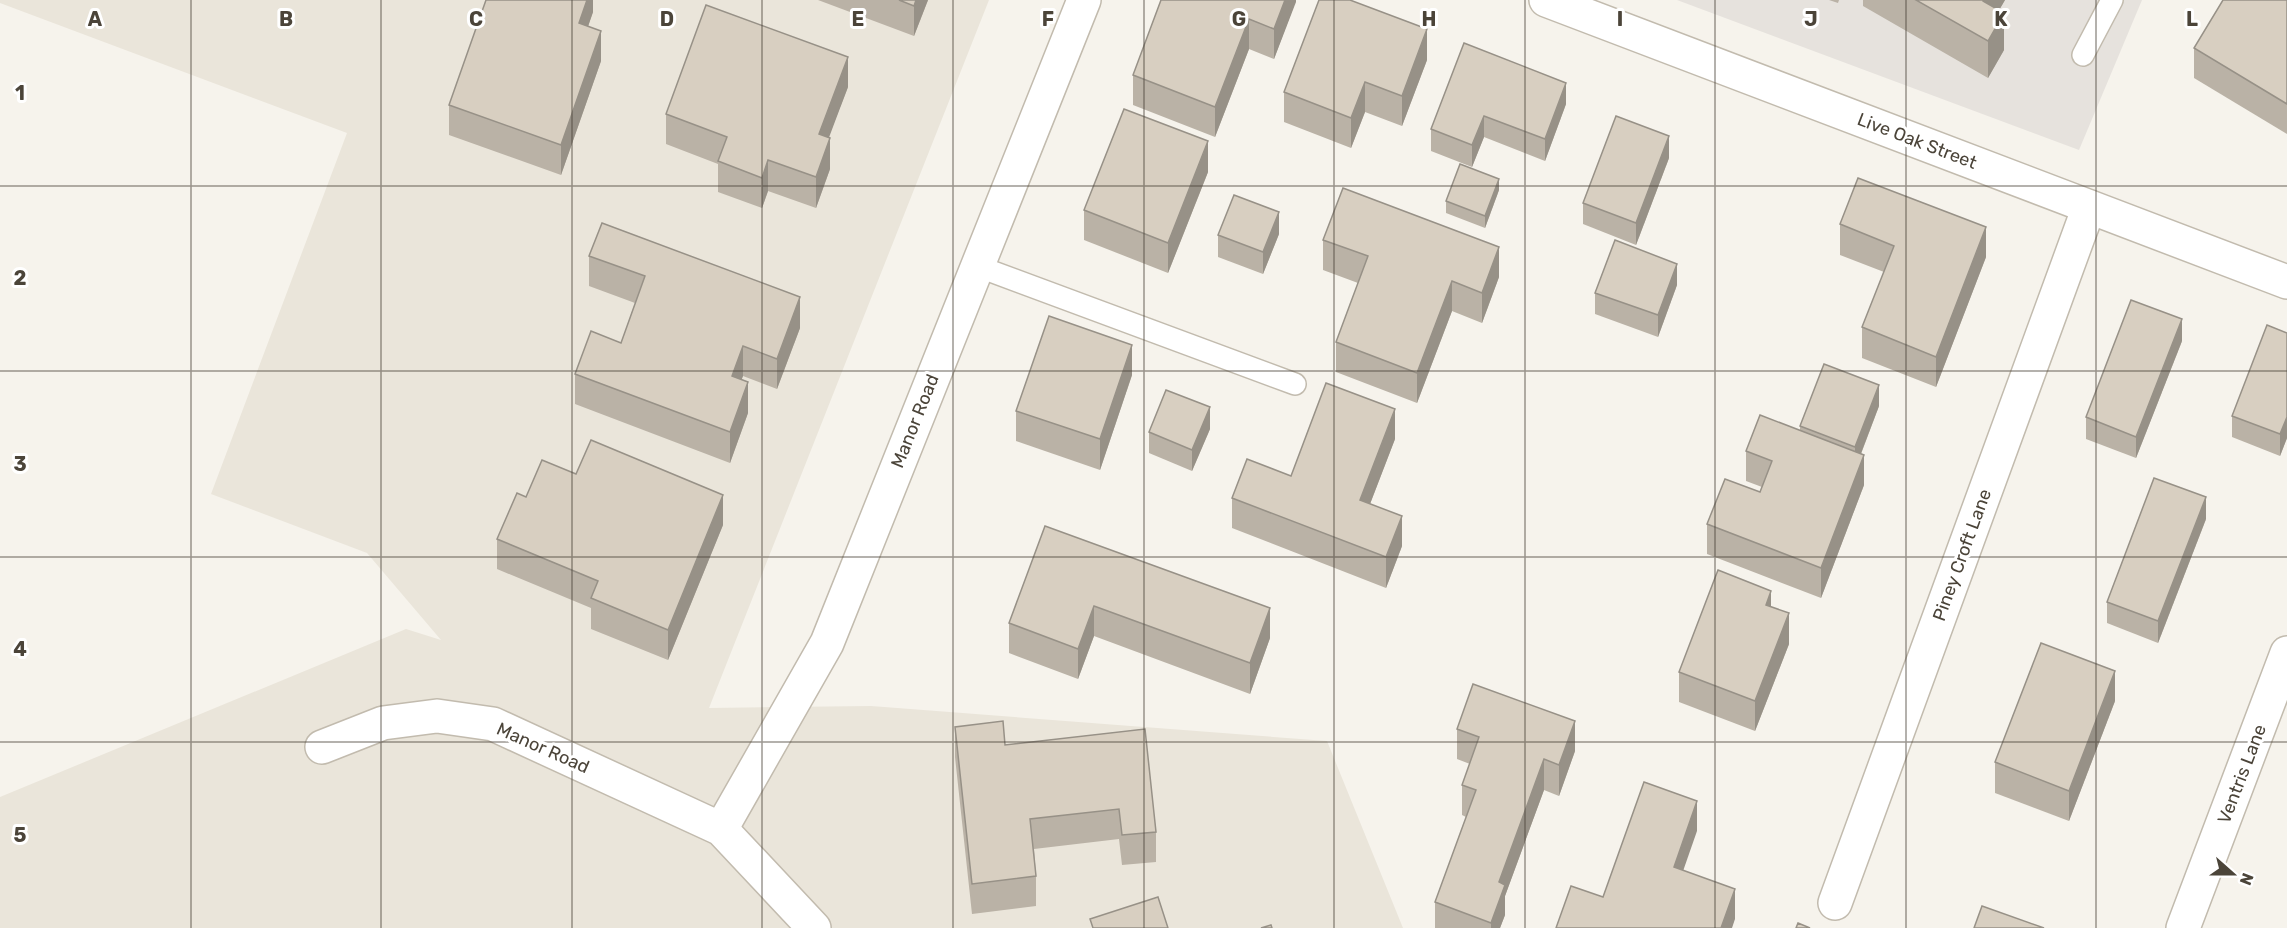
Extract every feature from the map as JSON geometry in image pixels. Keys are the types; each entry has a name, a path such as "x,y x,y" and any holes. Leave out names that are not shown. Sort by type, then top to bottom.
{"street":[{"name":"Manor Road","path":"721,829 827,643 1084,0"},
{"name":"Live Oak Street","path":"1546,0 2287,282"},
{"name":"Piney Croft Lane","path":"1835,903 2089,207"},
{"name":"Ventris Lane","path":"2184,928 2287,653"},
{"name":"Manor Road","path":"322,747 383,723 436,716 492,724 721,829 814,928"}],"lane":[{"path":"2083,55 2112,0"},
{"path":"977,266 1295,384"}],"shaded area":[{"path":"0,0 989,0 709,708 871,706 1327,741 1403,928 0,928 0,797 406,629 441,640 367,553 211,494 347,133 0,3"},
{"path":"1677,0 2142,0 2079,150"}],"building":[{"path":"486,0 587,0 579,23 601,31 561,145 449,105"},
{"path":"899,0 916,0 914,6"},
{"path":"1161,0 1285,0 1274,29 1249,19 1215,107 1133,75"},
{"path":"1319,0 1350,0 1427,29 1402,96 1365,82 1351,118 1284,92"},
{"path":"1916,0 1983,0 2004,13 1988,41"},
{"path":"2223,0 2287,0 2287,104 2194,48"},
{"path":"706,5 848,57 819,134 830,138 816,177 768,160 762,178 718,161 727,137 666,114"},
{"path":"1464,43 1566,83 1545,139 1484,116 1472,145 1431,129"},
{"path":"1124,109 1208,141 1168,243 1084,210"},
{"path":"1616,116 1669,136 1636,223 1583,203"},
{"path":"1460,164 1499,179 1485,216 1446,201"},
{"path":"1858,178 1986,227 1936,357 1862,327 1894,246 1840,224"},
{"path":"1343,188 1499,247 1482,293 1452,281 1417,373 1336,342 1368,256 1323,240"},
{"path":"1234,195 1279,212 1263,252 1218,235"},
{"path":"602,223 800,297 777,359 743,346 732,376 748,382 730,432 575,374 591,331 621,343 645,276 589,256"},
{"path":"1615,240 1677,264 1658,315 1595,293"},
{"path":"2131,300 2182,319 2136,437 2086,417"},
{"path":"1049,316 1132,345 1100,439 1016,411"},
{"path":"2267,325 2287,333 2287,417 2280,434 2232,416"},
{"path":"1824,364 1879,385 1855,447 1800,426"},
{"path":"1326,383 1395,409 1360,500 1402,516 1386,557 1232,498 1247,459 1291,476"},
{"path":"1166,390 1210,407 1192,450 1149,432"},
{"path":"1760,415 1864,455 1821,568 1707,524 1725,479 1760,492 1772,461 1746,451"},
{"path":"591,440 723,495 668,630 591,598 598,581 497,539 517,493 526,497 542,460 576,474"},
{"path":"2154,478 2206,497 2158,621 2107,602"},
{"path":"1045,526 1270,608 1250,663 1094,606 1078,649 1009,623"},
{"path":"1718,570 1771,591 1766,605 1789,613 1755,701 1679,672"},
{"path":"2041,643 2115,671 2069,791 1995,762"},
{"path":"1473,684 1575,721 1559,765 1544,759 1499,882 1505,885 1491,923 1435,902 1476,790 1462,785 1479,737 1457,729"},
{"path":"1003,721 1005,745 1145,729 1156,832 1122,835 1119,809 1030,819 1036,876 972,884 955,727"},
{"path":"1644,782 1697,801 1674,867 1735,889 1721,928 1556,928 1571,886 1603,897"},
{"path":"1158,897 1168,928 1093,928 1090,919"},
{"path":"1982,906 2044,928 1974,928"},
{"path":"1798,923 1810,928 1796,928"}]}
